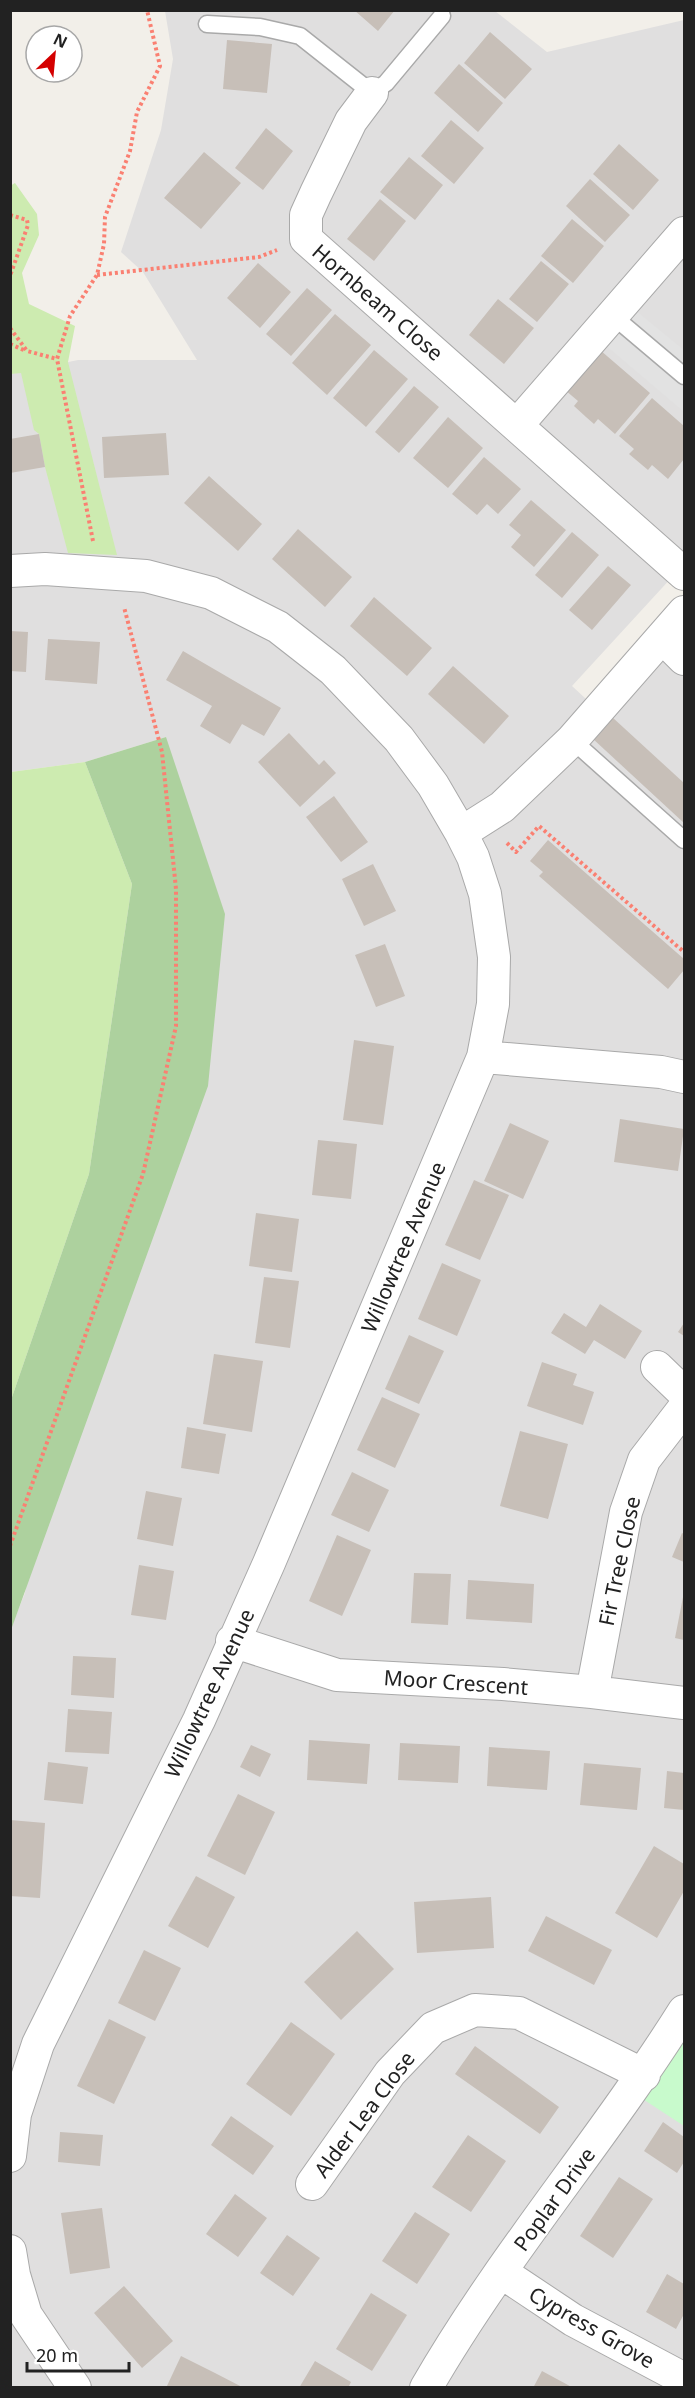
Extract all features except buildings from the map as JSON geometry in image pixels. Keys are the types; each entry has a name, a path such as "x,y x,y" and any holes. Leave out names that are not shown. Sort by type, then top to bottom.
{"street":[{"name":"Hornbeam Close","path":"372,93 351,121 306,215 306,239 518,424 684,574"},
{"path":"518,424 684,233"},
{"name":"Willowtree Avenue","path":"10,571 45,569 146,576 211,593 278,627 333,670 399,739 433,785 461,833 472,857 484,894 494,957 493,1004 483,1057 288,1519 232,1641 199,1720 38,2044 15,2114 10,2156"},
{"path":"461,833 502,807 572,740 684,612"},
{"path":"663,637 684,659"},
{"path":"483,1057 661,1072 684,1077"},
{"path":"657,1367 684,1393"},
{"name":"Fir Tree Close","path":"592,1692 626,1512 644,1460 684,1408"},
{"name":"Moor Crescent","path":"232,1641 337,1675 592,1692 684,1703"},
{"name":"Alder Lea Close","path":"312,2184 390,2073 433,2028 475,2010 519,2013 644,2075"},
{"name":"Poplar Drive","path":"426,2388 501,2272 644,2075 684,2011"},
{"path":"10,2251 18,2315 73,2387"},
{"name":"Cypress Grove","path":"501,2272 573,2320 684,2379"}],"lane":[{"name":"Hornbeam Close","path":"372,93 386,83 442,16"},
{"path":"207,24 260,27 300,36 372,93"},
{"path":"613,316 684,376"},
{"path":"572,740 684,840"}],"path":[{"path":"10,1546 143,1174 176,1026 176,889 162,752 107,572 57,359 70,316 97,275 104,244 105,217 130,151 137,112 160,66 147,10"},
{"path":"10,215 27,220 28,225 10,276"},
{"path":"97,275 259,257 306,239"},
{"path":"10,328 27,351"},
{"path":"10,344 57,359"},
{"path":"507,843 516,852 539,826 684,952"}],"shaded area":[{"path":"165,11 495,11 547,52 684,20 684,564 572,686 598,710 684,612 684,2387 11,2387 10,1630 25,1593 166,737 85,762 11,772 11,374 78,360 197,360 143,272 121,252 161,130 173,59"},
{"path":"634,309 684,350 684,412 604,344"}],"green space":[{"path":"15,183 37,214 39,235 22,273 29,304 75,326 68,362 117,555 68,553 45,467 39,434 34,430 21,373 11,374 10,186"},
{"path":"166,737 225,914 208,1086 11,1630 11,1400 89,1174 132,884 85,762"},
{"path":"85,762 132,884 89,1174 11,1400 11,772"},
{"path":"684,2011 684,2126 632,2092"}]}
